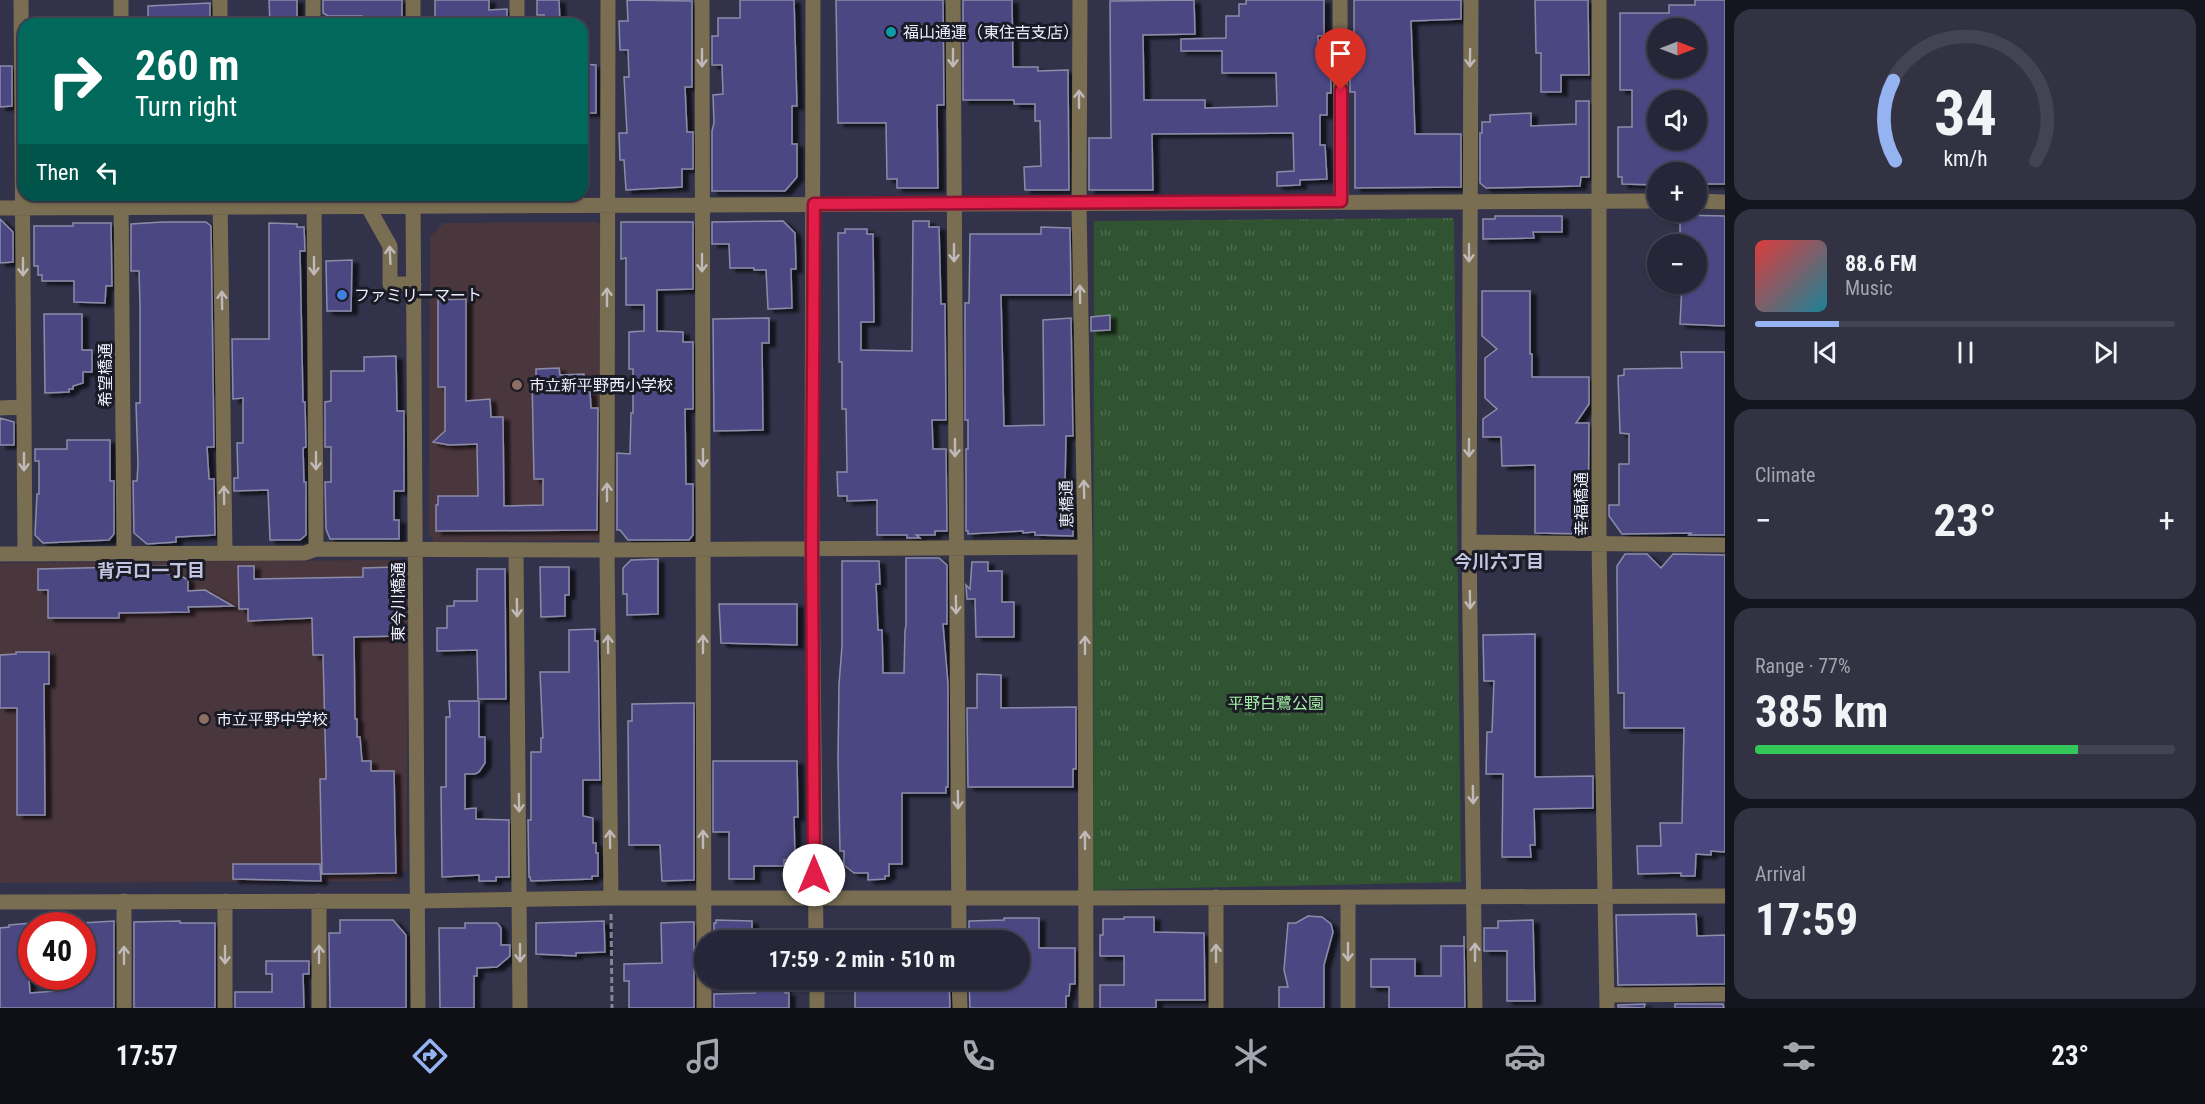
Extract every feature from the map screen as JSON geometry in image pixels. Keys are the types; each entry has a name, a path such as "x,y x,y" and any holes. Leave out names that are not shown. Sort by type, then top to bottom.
{"street":[{"path":"21,0 21,18"},
{"path":"121,0 121,18"},
{"path":"220,0 220,18"},
{"path":"312,0 313,18"},
{"path":"413,0 413,18"},
{"path":"517,0 517,18"},
{"path":"608,0 607,550 611,897"},
{"path":"702,0 704,1008"},
{"path":"813,0 812,548 816,930"},
{"path":"953,0 959,930"},
{"name":"恵橋通","path":"1080,0 1079,204 1085,547 1086,1008"},
{"path":"1340,0 1341,201"},
{"path":"1471,0 1469,542 1475,1008"},
{"name":"幸福橋通","path":"1599,0 1599,543 1607,1001"},
{"path":"23,201 25,554"},
{"path":"0,208 121,202 314,201 368,207 413,201"},
{"path":"314,201 316,549"},
{"name":"東今川橋通","path":"413,201 418,1008"},
{"path":"536,201 607,205 702,205 1647,201"},
{"path":"1707,201 1725,202"},
{"name":"希望橋通","path":"121,202 124,554"},
{"path":"220,202 225,553"},
{"path":"368,207 390,246 390,284 414,284"},
{"path":"0,408 24,407"},
{"path":"1469,542 1725,545"},
{"path":"0,554 305,553 316,549 1085,547"},
{"path":"516,550 520,1008"},
{"path":"0,902 417,901 611,897 1725,896"},
{"path":"1216,897 1216,1008"},
{"path":"1348,897 1348,1008"},
{"path":"124,901 124,1008"},
{"path":"225,901 225,1008"},
{"path":"319,901 320,1008"},
{"path":"816,990 817,1008"},
{"path":"959,990 960,1008"},
{"path":"1607,1001 1725,994"}],"path":[{"path":"611,897 612,1008"}],"shaded area":[{"name":"市立新平野西小学校","path":"597,222 602,226 606,534 598,540 434,542 429,534 430,237 443,223"},
{"name":"市立平野中学校","path":"400,560 409,568 406,869 394,881 0,883 0,563"}],"green space":[{"name":"平野白鷺公園","path":"1454,218 1461,882 1093,890 1094,221"}],"building":[{"path":"269,0 297,0 297,18 270,18"},
{"path":"323,0 402,0 402,18 328,16 323,13"},
{"path":"435,0 489,0 489,10 507,9 507,18 435,18"},
{"path":"537,0 559,0 560,18 544,18 544,15 537,15"},
{"path":"627,0 692,1 692,87 685,87 687,132 693,132 693,169 682,169 682,187 626,190 624,160 620,160 619,133 627,133 624,77 629,77 628,50 620,50 619,21 628,21"},
{"path":"740,0 794,0 797,106 792,106 792,144 797,144 797,177 785,191 712,191 713,95 723,94 722,65 712,65 712,36 718,36 718,18 740,18"},
{"path":"836,0 943,0 944,105 937,105 938,188 897,188 897,179 887,179 886,123 838,123"},
{"path":"963,0 1012,0 1013,67 1038,67 1038,71 1068,70 1069,190 1025,190 1024,167 1041,166 1040,121 1035,121 1035,104 1014,104 1014,100 963,100"},
{"path":"1194,0 1195,34 1143,35 1144,100 1205,100 1205,108 1277,106 1276,73 1222,73 1222,51 1181,51 1181,39 1226,38 1226,16 1239,16 1239,4 1246,4 1246,0 1324,0 1324,36 1318,36 1319,66 1331,66 1331,93 1327,93 1327,115 1320,115 1320,145 1325,145 1327,179 1300,180 1300,185 1277,186 1277,172 1294,171 1293,133 1152,134 1153,190 1089,190 1089,138 1111,138 1110,1"},
{"path":"1354,0 1461,0 1461,19 1411,21 1415,134 1461,134 1461,187 1355,188 1355,92 1350,92 1350,66 1354,66"},
{"path":"1535,0 1588,0 1589,75 1561,75 1561,92 1541,92 1541,53 1536,53"},
{"path":"1695,0 1725,0 1725,184 1707,184 1707,162 1647,162 1647,185 1622,184 1622,177 1618,177 1618,127 1632,127 1632,90 1620,90 1620,13 1669,13 1669,5 1695,5"},
{"path":"210,3 210,18 148,18 148,6"},
{"path":"588,64 596,65 596,113 588,113"},
{"path":"0,66 12,66 12,106 0,107"},
{"path":"1576,101 1589,101 1589,177 1581,177 1580,186 1486,188 1480,183 1480,133 1482,133 1482,122 1490,122 1490,115 1531,113 1531,126 1576,124"},
{"path":"1495,216 1562,216 1562,232 1533,232 1534,238 1483,239 1483,219 1495,219"},
{"path":"1707,216 1725,216 1725,326 1680,324 1682,294 1707,294 1707,234 1680,234 1680,222 1707,222"},
{"path":"0,219 13,232 13,262 0,263"},
{"path":"783,221 795,233 796,269 791,269 792,308 768,309 766,270 730,268 729,244 712,244 712,222"},
{"path":"913,221 929,221 929,227 939,227 941,304 945,304 946,420 932,420 933,449 946,449 947,531 935,531 935,535 916,535 920,538 907,538 907,535 877,535 877,500 847,501 847,496 838,496 837,472 847,472 846,409 842,409 842,362 839,362 838,233 845,233 845,229 867,229 867,234 873,234 874,322 861,322 861,350 912,351"},
{"path":"206,222 211,226 214,447 207,447 209,479 214,479 215,535 176,537 176,542 147,544 134,533 133,481 137,481 138,464 136,403 140,403 140,304 139,271 131,271 131,224"},
{"path":"621,222 693,222 693,289 657,290 657,331 683,332 683,342 693,342 693,409 685,409 686,484 693,484 693,535 689,540 628,540 620,530 617,530 617,453 630,454 631,413 633,413 633,369 629,369 629,332 644,331 644,305 626,305 626,258 621,259"},
{"path":"73,223 111,223 112,286 106,286 105,303 74,302 74,281 42,281 42,275 38,275 38,266 34,266 34,226 73,226"},
{"path":"269,223 297,224 297,227 304,227 305,251 300,251 306,447 303,448 304,482 306,482 306,535 300,540 270,540 268,490 234,491 234,478 238,478 237,443 243,443 243,398 233,399 232,339 269,339"},
{"path":"1041,227 1070,228 1071,295 1001,295 1004,426 1044,425 1043,320 1071,318 1073,436 1066,436 1065,483 1068,483 1068,508 1073,508 1073,536 1035,535 1035,532 1023,533 1023,531 968,534 966,531 968,420 965,420 965,303 969,303 970,234 1041,234"},
{"path":"352,260 351,311 327,311 326,261"},
{"path":"1482,291 1530,291 1532,377 1589,377 1589,404 1576,423 1589,423 1588,534 1535,533 1535,465 1502,466 1501,437 1483,437 1483,419 1497,409 1485,398 1485,358 1497,349 1482,336"},
{"path":"466,299 466,401 490,399 491,417 503,417 504,506 543,505 543,479 534,479 532,379 536,379 536,369 559,368 560,375 584,374 584,392 590,392 591,408 598,408 597,530 436,531 438,496 478,496 477,444 449,445 433,442 445,431 445,387 438,387 438,300"},
{"path":"44,314 82,314 82,350 92,350 92,372 83,372 83,383 73,386 69,392 45,393"},
{"path":"1110,315 1110,330 1091,331 1091,317"},
{"path":"769,318 769,343 762,343 763,430 714,431 713,319"},
{"path":"1681,352 1725,352 1725,535 1622,534 1609,516 1609,505 1619,505 1619,464 1629,464 1629,434 1620,433 1618,376 1624,375 1624,369 1682,368"},
{"path":"396,356 397,411 404,411 404,491 394,491 394,520 399,520 399,539 330,539 326,529 325,482 331,482 331,447 325,447 325,402 331,401 331,371 364,371 364,357"},
{"path":"0,418 14,422 14,445 0,445"},
{"path":"67,440 110,440 110,481 114,481 114,534 109,540 43,543 35,535 39,461 35,461 35,449 67,449"},
{"path":"1625,554 1647,554 1661,568 1673,554 1725,555 1725,852 1711,851 1711,855 1696,854 1695,876 1681,876 1681,873 1638,874 1637,846 1661,846 1660,823 1682,823 1684,728 1624,728 1624,693 1618,693 1617,566"},
{"path":"906,558 939,558 947,565 947,624 943,624 948,684 948,787 946,787 946,793 902,793 902,864 889,864 889,876 885,876 885,879 868,880 868,873 854,873 844,865 844,851 840,851 838,759 842,561 879,561 880,584 876,584 878,630 882,630 883,673 904,673"},
{"path":"658,559 658,614 627,615 627,594 623,594 623,568 631,560"},
{"path":"972,562 988,562 988,571 1002,571 1002,602 1014,602 1014,637 976,637 975,599 967,599 966,585 970,589"},
{"path":"167,566 167,574 178,574 188,580 188,591 205,590 233,606 188,607 189,612 119,613 119,618 48,618 48,590 38,590 38,569"},
{"path":"238,566 254,566 254,579 363,577 363,568 395,567 395,612 396,621 399,621 399,636 354,637 355,719 357,719 357,737 360,737 362,761 371,761 371,771 394,771 396,873 322,874 320,779 326,779 323,655 313,655 312,618 248,621 248,609 239,609"},
{"path":"540,567 569,567 569,595 565,595 565,616 541,617"},
{"path":"477,569 505,569 506,699 478,699 477,650 437,651 437,628 447,628 447,606 454,606 454,601 477,601"},
{"path":"719,604 797,604 797,645 721,643"},
{"path":"595,629 595,641 598,641 600,780 583,780 583,816 593,818 593,843 596,843 596,853 598,853 598,876 592,876 592,879 531,881 529,877 528,820 531,820 531,752 541,752 541,738 543,738 540,672 569,672 569,630"},
{"path":"1535,634 1535,777 1593,776 1593,808 1534,809 1535,845 1530,845 1531,857 1502,857 1503,774 1486,774 1487,732 1492,732 1494,681 1484,681 1483,635"},
{"path":"16,652 49,652 49,684 44,684 45,815 17,815 17,708 0,708 0,655 16,654"},
{"path":"977,674 1001,675 1001,708 1076,707 1076,769 1073,769 1073,787 968,787 967,708 977,708"},
{"path":"449,701 479,701 479,737 485,737 485,763 479,772 465,774 465,809 476,808 476,819 509,820 509,877 496,877 496,881 479,881 479,875 442,877 441,787 446,787 446,717 450,717"},
{"path":"694,703 694,880 662,881 660,845 629,845 628,721 632,721 632,704"},
{"path":"713,761 797,761 798,817 794,817 795,860 784,860 784,866 754,866 754,879 729,879 729,832 713,832"},
{"path":"233,864 320,864 321,881 233,879"},
{"path":"1696,914 1697,936 1725,935 1725,984 1618,985 1616,915"},
{"path":"1308,916 1322,917 1331,924 1333,932 1324,965 1324,1008 1279,1008 1279,987 1288,987 1284,970 1288,923 1296,923"},
{"path":"1124,917 1154,917 1154,932 1204,933 1205,1000 1156,1000 1156,1008 1100,1008 1100,985 1124,985 1124,956 1100,956 1103,919 1124,919"},
{"path":"1004,918 1039,918 1039,948 1075,948 1075,984 1070,984 1069,996 1066,996 1066,1008 970,1008 969,990 1030,990 1030,930 969,930 969,921 1004,920"},
{"path":"340,920 393,920 406,935 406,1008 330,1008 329,933 340,933"},
{"path":"716,920 752,921 752,930 714,930 714,923"},
{"path":"1533,920 1535,1001 1507,1001 1507,951 1484,951 1484,928 1498,928 1498,921"},
{"path":"114,921 114,1008 0,1008 0,928 18,924 18,990 30,990 30,993 56,990 96,990 96,922"},
{"path":"180,921 180,923 215,923 215,1008 134,1008 134,922"},
{"path":"604,921 605,952 576,953 576,956 536,954 536,923"},
{"path":"694,922 694,1008 629,1008 629,981 624,981 624,964 662,963 661,923"},
{"path":"465,923 497,923 501,928 501,945 510,945 510,956 497,967 477,968 477,976 474,976 474,1008 440,1008 439,928 465,928"},
{"path":"1464,936 1465,1008 1389,1008 1389,987 1371,987 1371,959 1415,959 1415,976 1441,976 1441,946 1464,946"},
{"path":"266,961 309,961 309,974 303,974 304,1008 235,1008 235,992 272,992 272,974 266,974"},
{"path":"755,990 785,990 785,993 789,993 789,1008 714,1008 714,994 755,993"},
{"path":"855,990 949,990 950,1008 855,1008"},
{"path":"1645,1004 1644,1008 1618,1007 1618,1005"},
{"path":"1675,1004 1723,1004 1724,1008 1675,1008"}],"place":[{"name":"福山通運（東住吉支店）","path":"891,32"},
{"name":"ファミリーマート","path":"342,295"},
{"name":"市立新平野西小学校","path":"517,385"},
{"name":"市立平野中学校","path":"204,719"}],"district":[{"name":"今川六丁目","path":"1499,562"},
{"name":"背戸口一丁目","path":"151,571"}],"route":[{"path":"814,875 812,548 814,204 1341,201 1341,90"}]}
